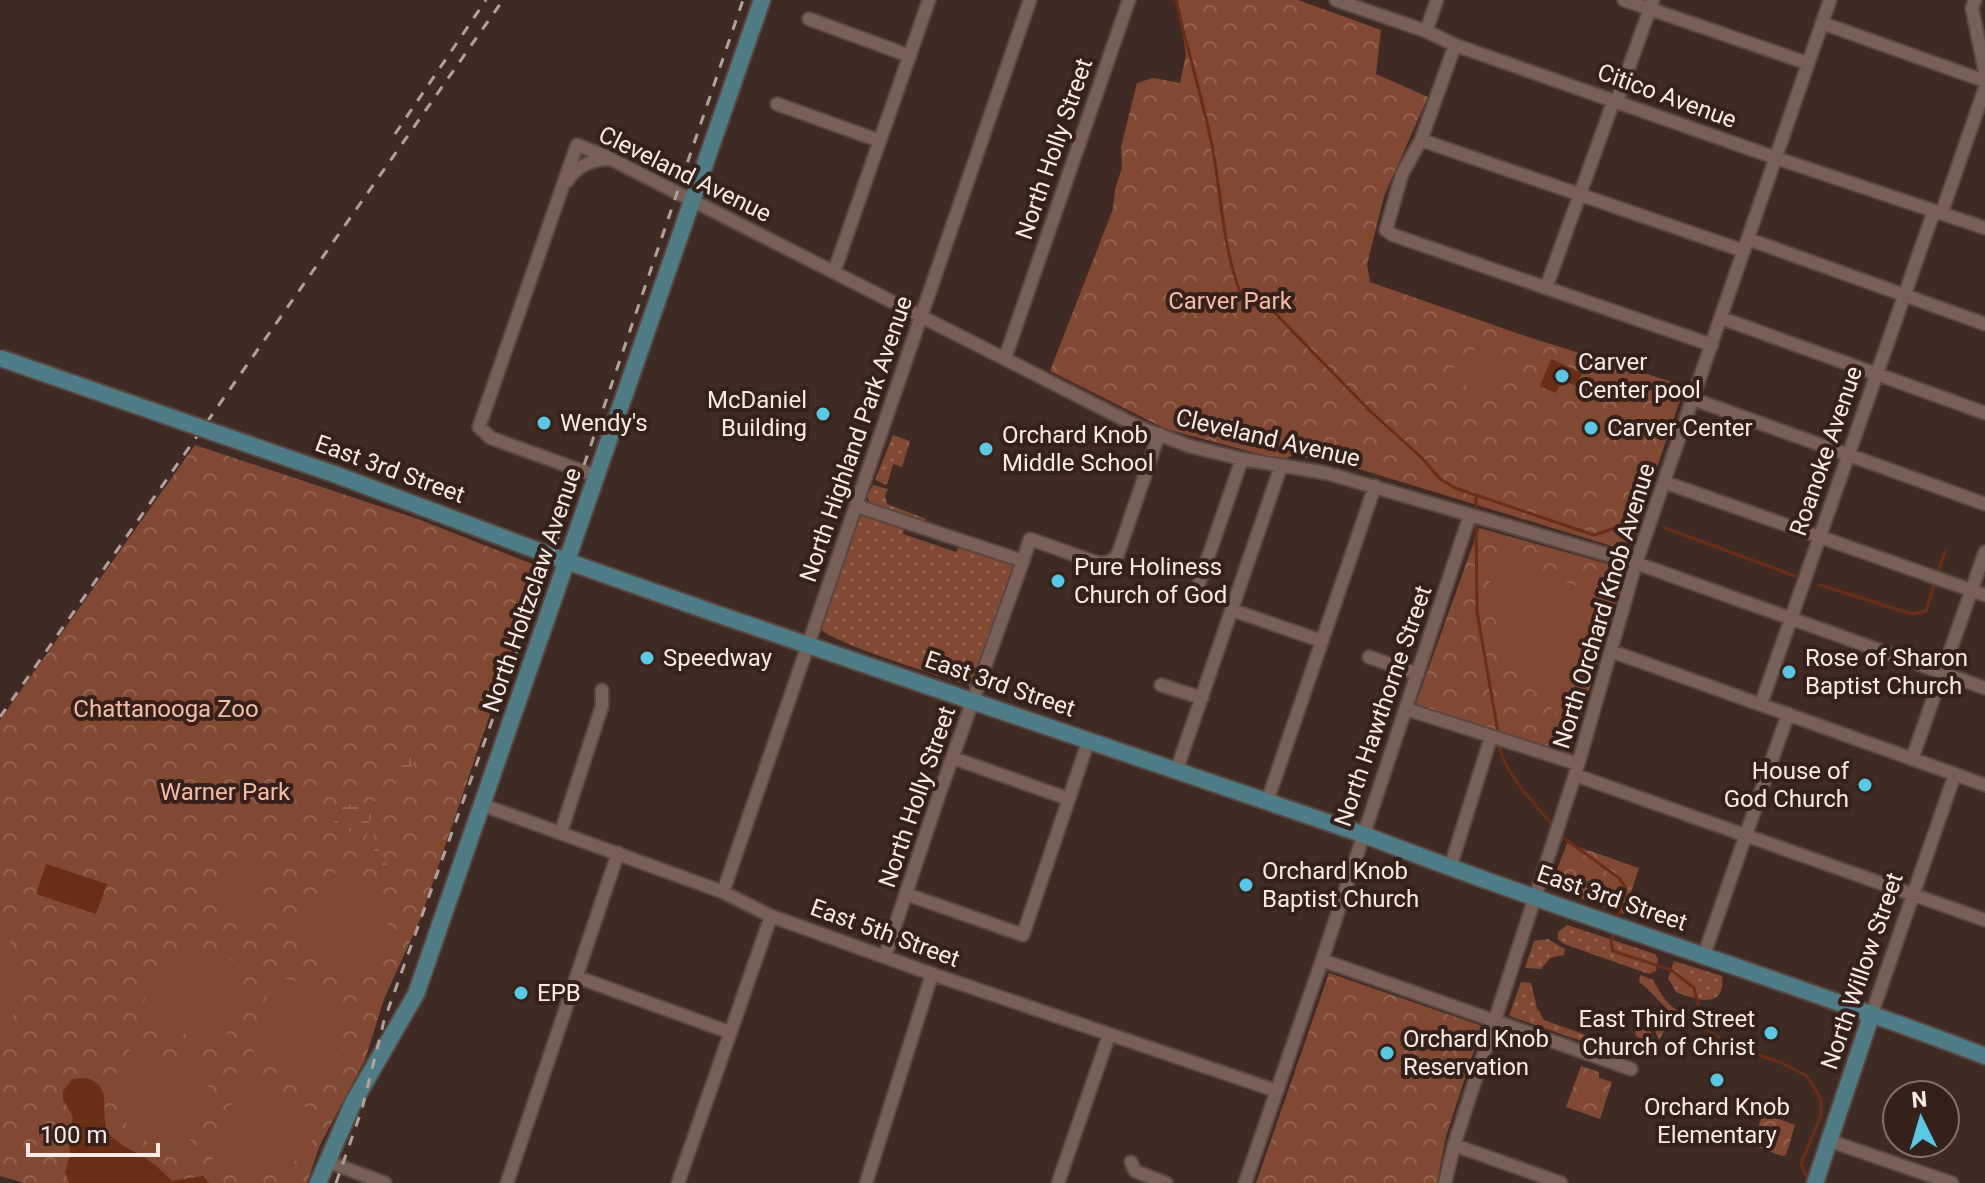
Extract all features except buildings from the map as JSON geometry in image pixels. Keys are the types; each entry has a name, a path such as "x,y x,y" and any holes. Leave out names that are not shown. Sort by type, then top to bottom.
{"main road":[{"name":"North Holtzclaw Avenue","path":"318,1183 353,1103 416,994 762,0"},
{"name":"East 3rd Street","path":"0,358 334,474 568,562 1177,769 1450,868 1872,1013 1985,1056"},
{"name":"North Willow Street","path":"1815,1183 1872,1013"}],"street":[{"path":"834,272 929,0"},
{"name":"North Highland Park Avenue","path":"723,892 1030,0"},
{"name":"North Holly Street","path":"1005,358 1129,0"},
{"name":"Citico Avenue","path":"1336,0 1776,158 1985,228"},
{"path":"1426,31 1437,0"},
{"path":"1624,0 1652,5 1807,63"},
{"name":"North Orchard Knob Avenue","path":"1445,1183 1454,1145 1577,770 1636,563 1830,0"},
{"path":"1975,0 1972,8 1985,72"},
{"path":"1546,288 1578,194 1652,5"},
{"path":"809,19 910,56"},
{"path":"1822,23 1985,81"},
{"path":"1455,45 1421,140 1402,174 1386,230 1712,345"},
{"name":"Roanoke Avenue","path":"1761,704 1904,296 1985,88"},
{"path":"777,104 880,141"},
{"path":"1421,140 1578,194 1746,245 1985,324"},
{"name":"Cleveland Avenue","path":"560,194 577,145 611,159 921,317 1189,446 1242,459 1326,473 1636,563 1985,688"},
{"path":"596,476 491,438 479,427 560,194 573,172 581,166 593,160 611,159"},
{"path":"1721,318 1985,413"},
{"path":"1693,399 1985,504"},
{"path":"857,506 1023,561 1030,539 1098,563 1113,561 1159,434"},
{"path":"1194,598 1242,459"},
{"path":"1177,769 1281,466"},
{"path":"1664,482 1985,595"},
{"path":"1267,802 1375,486"},
{"name":"North Hawthorne Street","path":"1245,1183 1470,515"},
{"path":"1912,759 1985,552"},
{"name":"North Holly Street","path":"885,956 1023,561"},
{"path":"1232,610 1322,641"},
{"path":"1611,651 1985,785"},
{"path":"1369,657 1418,674"},
{"path":"1161,685 1202,698"},
{"path":"561,832 602,706 602,690"},
{"path":"1406,709 1491,737 1747,836 1985,920"},
{"path":"1704,955 1788,714"},
{"path":"1450,868 1491,737"},
{"path":"906,894 1023,935 1089,739"},
{"path":"953,758 1069,799"},
{"name":"North Willow Street","path":"1872,1013 1955,774"},
{"name":"East 5th Street","path":"483,805 723,892 771,916 932,974 1277,1091"},
{"path":"507,1183 618,853"},
{"path":"678,1183 771,916"},
{"path":"1322,960 1631,1069"},
{"path":"866,1183 932,974"},
{"path":"577,977 729,1032"},
{"path":"1058,1183 1109,1035"},
{"path":"1830,1141 1952,1183"},
{"path":"1454,1145 1561,1183"},
{"path":"326,1161 385,1183"},
{"path":"1131,1162 1135,1171 1166,1183"}],"green space":[{"name":"Carver Park","path":"1178,0 1298,0 1381,30 1376,74 1428,97 1384,196 1367,265 1370,282 1525,336 1685,386 1628,551 1359,469 1294,455 1281,460 1166,429 1050,371 1113,209 1122,168 1121,147 1137,83 1153,78 1180,83 1186,55"},
{"path":"1487,338 1514,369 1479,399 1452,369"},
{"path":"893,435 910,441 902,467 893,464 887,485 875,480"},
{"name":"Warner Park","path":"195,445 418,519 540,567 420,920 384,999 365,1060 320,1145 307,1183 24,1183 0,1176 0,720"},
{"path":"873,485 888,489 885,496 887,504 926,519 925,523 871,504 867,496"},
{"path":"863,511 904,529 903,534 956,552 960,544 1014,562 982,662 970,686 846,643 821,629"},
{"path":"1479,528 1626,569 1569,756 1415,706"},
{"path":"1486,555 1591,591 1601,590 1605,598 1597,604 1560,717 1514,671 1500,649"},
{"path":"407,751 415,755 407,776 368,824 391,873 389,876 367,834 339,829 334,813 350,805 386,796 400,774 400,757"},
{"path":"1567,843 1639,868 1624,914 1556,889 1553,881"},
{"path":"342,865 373,888 386,910 388,923 384,948 356,984 297,936 297,921"},
{"path":"241,866 265,869 255,918 248,922 202,899 219,875"},
{"path":"0,922 14,929 4,963 21,972 12,999 17,1001 11,1022 0,1028"},
{"path":"1567,925 1655,954 1658,959 1656,971 1649,974 1564,944 1558,939 1558,932"},
{"path":"1548,939 1565,949 1564,955 1550,958 1541,969 1525,968 1534,941"},
{"path":"194,952 208,952 249,966 222,1047 140,1019 156,976 170,963"},
{"path":"1674,961 1722,976 1719,994 1708,1000 1676,992 1668,978"},
{"name":"Orchard Knob Reservation","path":"1329,973 1482,1026 1446,1136 1437,1183 1256,1183"},
{"path":"1640,975 1653,980 1669,1004 1684,1013 1681,1020 1639,982"},
{"path":"273,976 310,986 323,994 332,1005 337,1017 339,1044 325,1084 256,1056 251,1045"},
{"path":"1521,982 1531,983 1537,1008 1544,1020 1622,1048 1625,1050 1623,1055 1509,1016"},
{"path":"1653,1011 1665,1022 1665,1030 1659,1040 1656,1023 1650,1021 1646,1012"},
{"path":"1642,1014 1647,1022 1645,1029 1651,1032 1655,1041 1640,1040 1635,1034"},
{"path":"132,1045 202,1071 209,1083 186,1152 149,1143 126,1123 118,1099 119,1086"},
{"path":"1581,1066 1599,1072 1599,1078 1612,1082 1600,1119 1566,1107"},
{"path":"244,1085 319,1112 314,1135 305,1151 288,1166 267,1175 234,1174 212,1161 236,1092"},
{"path":"1763,1113 1795,1125 1786,1155 1752,1145"}],"shaded area":[{"name":"Carver Center pool","path":"1551,359 1582,373 1576,386 1562,380 1556,393 1540,386"},
{"path":"46,864 107,884 96,914 36,894"},
{"path":"86,1078 101,1088 107,1129 115,1140 151,1162 172,1181 203,1176 209,1183 69,1183 65,1172 70,1155 73,1117 63,1099 63,1091 73,1079"}],"waterway":[{"path":"1176,0 1205,112 1224,227 1244,302 1274,312 1370,411 1423,459 1439,478 1455,488 1594,535 1634,526"},
{"path":"1476,495 1476,514"},
{"path":"1476,522 1477,612 1498,732"},
{"path":"1665,528 1795,576"},
{"path":"1937,575 1945,552"},
{"path":"1820,585 1912,614 1926,611 1935,582"},
{"path":"1499,744 1514,778 1554,827"},
{"path":"1561,836 1619,878 1626,888 1617,919"},
{"path":"1614,930 1611,942 1613,951 1671,970 1694,988 1704,1027 1727,1044 1780,1062 1807,1076 1821,1099 1821,1115 1801,1164 1808,1180"}],"railway":[{"path":"395,134 486,0"},
{"path":"0,717 503,0"},
{"path":"336,1183 362,1109 384,1021 582,471 743,0"}],"place":[{"name":"Carver Center pool","path":"1562,376"},
{"name":"McDaniel Building","path":"823,414"},
{"name":"Wendy's","path":"544,423"},
{"name":"Carver Center","path":"1591,428"},
{"name":"Orchard Knob Middle School","path":"986,449"},
{"name":"Pure Holiness Church of God","path":"1058,581"},
{"name":"Speedway","path":"647,658"},
{"name":"Rose of Sharon Baptist Church","path":"1789,672"},
{"name":"House of God Church","path":"1865,785"},
{"name":"Orchard Knob Baptist Church","path":"1246,885"},
{"name":"EPB","path":"521,993"},
{"name":"East Third Street Church of Christ","path":"1771,1033"},
{"name":"Orchard Knob Reservation","path":"1387,1053"},
{"name":"Orchard Knob Elementary","path":"1717,1080"}],"park label":[{"name":"Chattanooga Zoo","path":"166,709"}]}
